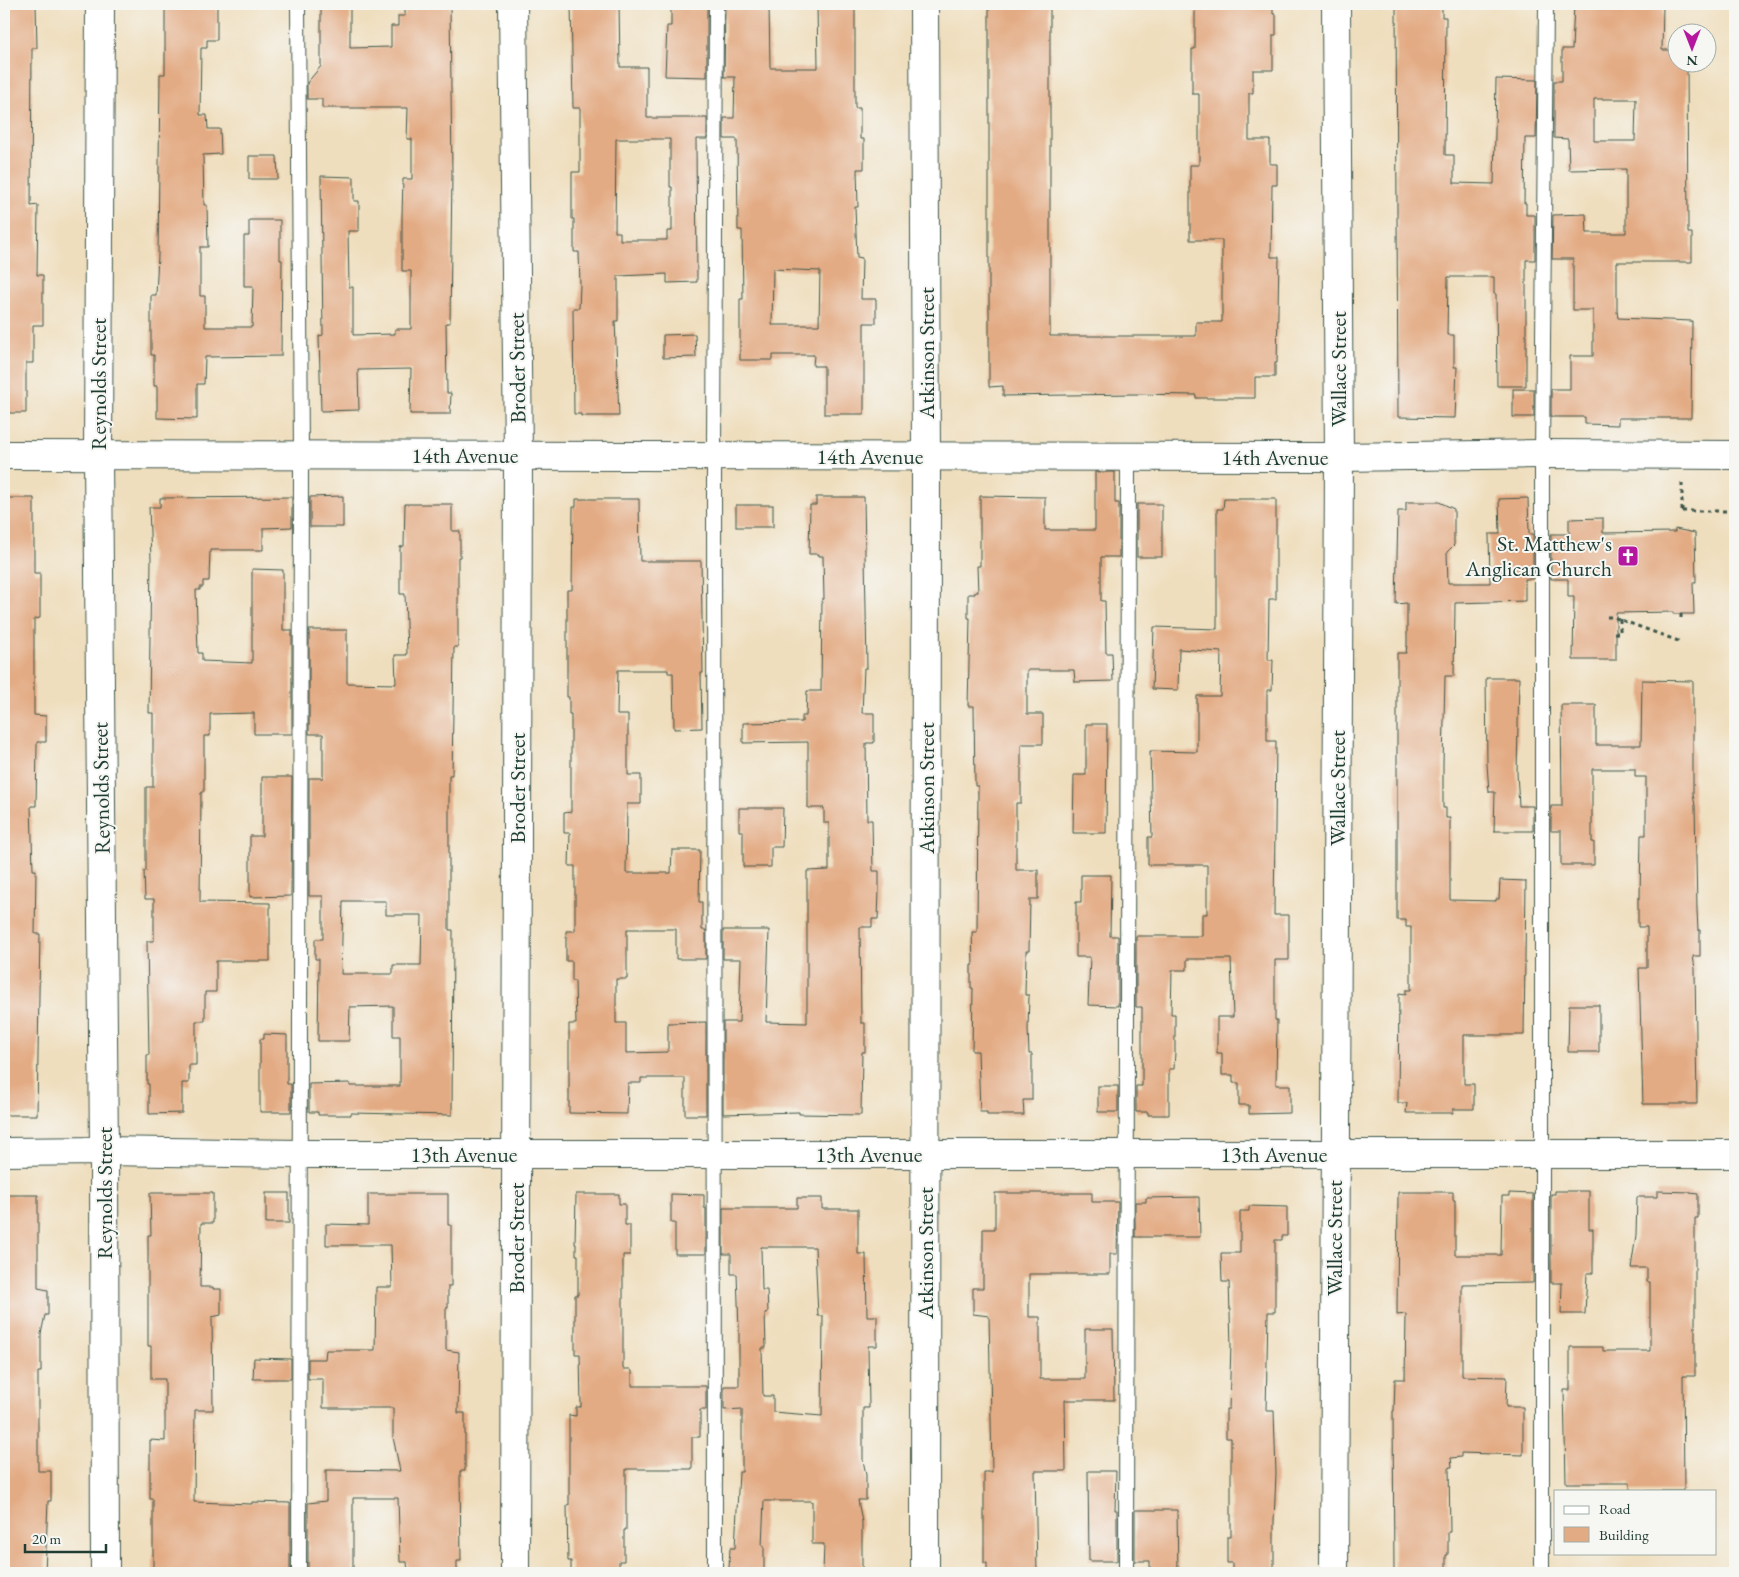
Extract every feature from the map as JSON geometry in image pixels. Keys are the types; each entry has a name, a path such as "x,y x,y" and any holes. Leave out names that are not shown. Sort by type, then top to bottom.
{"street":[{"name":"Reynolds Street","path":"100,4 98,455 104,1151 105,1573"},
{"name":"Broder Street","path":"513,4 518,456 514,1573"},
{"name":"Atkinson Street","path":"924,4 926,456 925,1573"},
{"name":"Wallace Street","path":"1334,1573 1334,1154 1339,457 1336,4"},
{"name":"14th Avenue","path":"4,455 1339,457 1542,454 1735,455"},
{"name":"13th Avenue","path":"4,1152 104,1151 300,1154 1735,1154"}],"lane":[{"path":"298,4 301,455 299,1573"},
{"path":"715,1573 714,456 716,4"},
{"path":"1542,1573 1542,454 1546,4"},
{"path":"1126,1573 1128,456"}],"path":[{"path":"1682,511 1735,511"},
{"path":"1681,614 1681,622"},
{"path":"1607,617 1613,615 1681,642"},
{"path":"1614,633 1620,633 1620,619"}],"building":[{"path":"4,4 36,4 37,48 32,48 31,206 38,205 37,275 43,275 43,325 33,325 33,363 26,363 26,413 4,413"},
{"path":"165,4 217,4 217,40 207,40 207,48 201,48 200,115 207,115 208,129 220,129 221,154 203,155 204,205 207,205 208,247 200,247 200,296 205,296 205,327 252,327 253,286 244,286 244,236 249,236 249,220 280,220 280,260 282,260 281,356 205,357 204,384 197,384 197,419 157,418 157,386 154,386 154,355 151,355 151,295 156,295 158,255 160,74 165,74"},
{"path":"321,4 350,4 350,48 391,47 391,26 398,26 398,16 405,16 405,4 450,4 452,174 450,323 446,323 447,393 451,393 450,414 410,414 411,369 358,370 359,410 321,411 319,336 323,335 321,176 354,177 354,201 359,201 359,231 348,231 349,287 353,287 353,335 395,334 395,329 411,329 411,271 402,271 402,215 403,179 412,179 412,139 407,139 408,108 322,108 322,99 307,99 307,83 321,66"},
{"path":"571,4 619,4 620,67 647,67 647,118 707,118 707,139 696,139 697,282 667,283 667,274 618,276 618,321 615,321 619,416 581,416 581,414 574,414 573,308 579,308 580,285 579,252 574,252 572,172 580,172 580,108 573,108","holes":["616,139 670,139 672,231 667,231 667,240 620,240 620,232 615,232"]},
{"path":"671,4 707,4 707,77 665,76 667,26 671,26"},
{"path":"725,4 769,4 770,68 818,68 817,4 855,4 855,108 860,108 860,139 864,139 864,169 857,169 858,207 855,207 857,257 862,258 861,299 876,299 876,323 864,323 864,414 824,414 824,366 813,366 814,355 773,355 773,360 740,360 740,299 743,299 742,230 738,230 737,139 724,139 724,118 734,118 735,77 724,77","holes":["773,269 820,271 819,325 772,325"]},
{"path":"989,4 1050,4 1050,336 1196,336 1196,322 1222,322 1222,240 1190,240 1190,165 1199,165 1199,94 1192,94 1195,4 1273,4 1273,14 1276,14 1276,35 1273,35 1273,70 1253,70 1253,93 1249,93 1249,140 1270,140 1270,164 1277,164 1277,185 1272,185 1271,257 1279,257 1277,363 1275,363 1275,377 1255,377 1255,398 1196,398 1196,395 1133,394 1003,396 1003,386 989,387"},
{"path":"1396,4 1442,4 1442,17 1446,17 1445,155 1454,155 1454,183 1494,184 1496,79 1537,80 1536,138 1525,138 1524,203 1526,203 1526,215 1535,215 1535,260 1526,260 1526,386 1497,386 1496,294 1494,294 1494,277 1448,277 1447,335 1454,335 1454,367 1457,367 1455,418 1398,417"},
{"path":"1574,4 1637,4 1637,7 1663,7 1662,50 1666,50 1666,72 1687,72 1688,233 1692,233 1692,262 1617,262 1617,311 1618,318 1692,321 1691,418 1618,418 1618,425 1585,424 1585,417 1551,417 1551,389 1570,389 1570,356 1593,356 1593,310 1573,310 1573,259 1552,259 1553,215 1586,214 1587,233 1626,233 1626,169 1569,170 1568,139 1554,138 1554,81 1562,81 1562,49 1572,49","holes":["1594,99 1636,99 1635,141 1594,141"]},
{"path":"249,156 277,156 278,179 249,179"},
{"path":"695,334 696,357 663,358 663,335"},
{"path":"1513,389 1534,389 1534,417 1513,417"},
{"path":"1095,472 1115,472 1115,503 1119,503 1119,557 1101,557 1101,601 1105,601 1106,653 1112,653 1113,681 1075,682 1074,670 1027,670 1027,714 1043,714 1043,744 1021,744 1021,803 1016,803 1016,870 1038,870 1038,899 1030,899 1029,951 1026,951 1025,995 1029,995 1028,1029 1029,1054 1032,1054 1032,1100 1023,1100 1024,1115 987,1115 987,1112 980,1112 978,1051 972,1051 973,988 971,988 971,965 973,965 972,932 977,932 978,786 975,786 974,706 968,706 970,618 968,618 968,594 978,592 977,566 980,566 980,496 1045,497 1045,530 1095,530"},
{"path":"343,496 343,527 310,527 310,497"},
{"path":"292,497 292,527 263,528 263,550 210,550 209,581 203,581 203,587 200,587 200,590 196,590 198,653 202,653 202,661 252,663 252,569 283,570 283,630 292,630 292,734 254,734 254,713 210,714 210,736 204,736 204,791 201,793 200,902 270,903 270,961 216,961 216,992 205,992 205,1021 196,1021 196,1065 189,1065 189,1083 182,1083 182,1113 149,1114 149,1084 147,1084 147,1055 149,1055 147,941 154,941 154,899 145,899 144,871 146,871 146,787 153,787 153,713 149,713 151,559 149,507 160,507 160,498"},
{"path":"816,497 864,497 867,668 864,668 862,713 874,713 874,743 866,743 867,820 872,820 873,871 879,871 879,890 878,919 872,919 872,927 860,927 861,1023 865,1023 865,1052 862,1052 861,1115 799,1114 799,1112 723,1114 723,1022 739,1022 741,959 723,959 723,930 769,930 766,1022 807,1023 807,871 829,870 829,823 824,823 824,808 808,808 808,742 743,743 743,723 802,722 802,716 806,716 807,691 821,691 822,599 824,599 823,556 809,554 810,505 816,505"},
{"path":"4,498 34,498 34,573 40,573 40,618 34,619 34,715 46,716 46,742 37,742 36,806 31,806 33,870 36,870 35,934 40,934 37,1115 4,1115"},
{"path":"1528,498 1529,534 1533,534 1533,579 1525,579 1525,601 1455,603 1454,676 1445,676 1443,764 1443,808 1446,808 1446,818 1450,818 1450,900 1496,901 1496,899 1499,899 1500,880 1526,881 1524,1035 1464,1035 1464,1084 1474,1084 1474,1109 1453,1109 1453,1113 1406,1113 1407,1103 1398,1103 1399,993 1406,994 1406,990 1411,990 1411,927 1406,927 1406,920 1397,920 1397,653 1406,653 1407,645 1407,603 1396,604 1398,511 1406,511 1406,502 1439,502 1454,509 1454,545 1447,552 1448,583 1490,583 1489,534 1500,534 1499,499"},
{"path":"576,499 639,499 640,561 701,561 702,728 674,729 673,673 668,673 668,670 618,670 617,715 628,715 628,775 641,775 641,804 627,804 626,873 671,873 672,850 700,850 699,902 702,902 702,930 706,930 706,959 676,959 676,929 627,929 627,979 616,979 616,1023 626,1023 626,1053 668,1052 668,1023 706,1022 706,1115 685,1115 685,1078 641,1078 641,1083 628,1083 627,1114 569,1113 569,1024 576,1024 575,981 572,981 572,961 566,961 566,931 575,931 575,866 569,866 570,833 564,833 564,813 571,812 571,714 569,714 569,697 567,697 567,590 572,590 573,507 576,507"},
{"path":"1224,499 1276,499 1276,599 1269,599 1268,660 1273,660 1272,690 1267,690 1267,741 1276,741 1274,915 1289,915 1289,960 1275,960 1275,1020 1277,1020 1276,1085 1290,1085 1290,1113 1249,1114 1249,1105 1239,1105 1239,1083 1233,1083 1233,1075 1222,1075 1222,1053 1217,1053 1217,1017 1233,1017 1231,959 1187,959 1187,970 1172,970 1171,1014 1175,1014 1175,1052 1174,1069 1169,1069 1169,1115 1148,1115 1148,1112 1136,1112 1136,1086 1142,1086 1142,1007 1136,1007 1136,936 1202,936 1202,914 1207,914 1207,865 1148,865 1148,837 1152,837 1150,751 1197,752 1197,696 1220,696 1221,652 1179,649 1178,690 1152,689 1154,627 1217,629 1217,509 1223,509"},
{"path":"405,504 452,504 452,531 460,531 460,557 458,557 458,647 454,647 452,775 449,775 449,930 453,930 452,1115 351,1113 351,1115 318,1115 318,1112 309,1112 309,1084 350,1083 350,1086 400,1086 400,1036 393,1036 393,1006 350,1007 349,1041 318,1041 319,959 315,959 315,939 323,939 323,896 309,896 309,778 323,778 323,734 309,734 309,630 347,630 347,683 396,684 395,655 407,655 405,594 400,594 400,547 404,546","holes":["343,901 386,901 386,915 422,915 421,965 393,965 393,974 341,974"]},
{"path":"1137,504 1162,504 1162,557 1137,557"},
{"path":"736,505 773,505 773,527 736,527"},
{"name":"St. Matthew's Anglican Church","path":"1603,518 1603,533 1675,532 1675,529 1695,533 1696,582 1693,582 1694,614 1673,614 1673,612 1616,613 1616,660 1573,660 1574,597 1568,597 1568,579 1551,579 1551,534 1569,534 1569,519"},
{"path":"1486,678 1519,678 1517,773 1519,806 1533,806 1533,831 1494,831 1495,792 1489,792 1487,764"},
{"path":"1642,680 1693,681 1693,794 1695,806 1698,930 1700,930 1700,956 1693,956 1695,969 1697,1104 1643,1104 1639,968 1647,968 1647,927 1638,927 1638,898 1640,898 1641,835 1646,835 1646,777 1635,777 1635,769 1592,769 1592,842 1594,842 1594,865 1561,865 1561,831 1551,831 1551,806 1562,806 1561,705 1596,705 1596,745 1641,745"},
{"path":"1086,724 1107,724 1106,833 1073,833 1074,775 1086,775"},
{"path":"262,777 292,777 291,896 250,897 250,836 262,836"},
{"path":"739,808 783,808 782,847 771,847 771,867 743,867 743,831 739,831"},
{"path":"1081,875 1111,875 1110,936 1118,936 1118,1006 1088,1005 1090,957 1076,957 1076,902 1081,902"},
{"path":"1569,1005 1599,1005 1599,1052 1568,1052"},
{"path":"264,1034 287,1035 287,1084 291,1084 291,1112 260,1112 260,1039 264,1039"},
{"path":"1098,1086 1118,1086 1118,1112 1098,1112"},
{"path":"1555,1191 1589,1191 1589,1229 1593,1229 1593,1273 1587,1273 1585,1314 1561,1314 1562,1283 1551,1283 1551,1194 1555,1194"},
{"path":"1657,1191 1698,1194 1698,1218 1695,1218 1695,1376 1683,1376 1684,1490 1630,1490 1630,1483 1566,1483 1564,1390 1570,1390 1570,1347 1603,1347 1603,1351 1650,1351 1650,1282 1647,1282 1647,1268 1631,1268 1636,1235 1637,1197 1657,1197"},
{"path":"1398,1192 1453,1192 1453,1200 1455,1200 1455,1255 1501,1255 1502,1196 1509,1196 1509,1193 1533,1194 1533,1283 1462,1284 1462,1376 1507,1377 1506,1407 1523,1407 1523,1455 1461,1453 1461,1457 1451,1458 1452,1467 1449,1467 1450,1532 1448,1532 1446,1573 1394,1573 1393,1411 1395,1379 1405,1379 1406,1314 1397,1315"},
{"path":"150,1193 213,1193 213,1223 201,1223 200,1287 221,1289 221,1315 212,1317 213,1410 195,1410 194,1502 290,1503 290,1573 153,1573 153,1499 150,1499 150,1440 165,1441 165,1379 151,1379 151,1346 148,1346 148,1235 151,1235"},
{"path":"266,1193 289,1193 289,1223 266,1223"},
{"path":"995,1193 1092,1193 1092,1202 1118,1202 1117,1254 1110,1254 1110,1274 1029,1274 1029,1317 1040,1317 1040,1379 1085,1379 1085,1329 1113,1329 1114,1400 1065,1400 1066,1471 1035,1471 1037,1573 987,1573 987,1563 984,1563 984,1472 992,1472 989,1316 973,1314 973,1288 983,1288 983,1229 995,1229"},
{"path":"368,1194 448,1194 448,1225 451,1225 451,1286 448,1286 448,1308 446,1308 446,1350 459,1352 458,1413 465,1413 465,1471 460,1471 461,1561 457,1561 457,1573 408,1573 407,1562 400,1562 398,1498 353,1498 353,1573 308,1573 308,1503 326,1501 326,1470 400,1471 393,1437 393,1408 323,1408 323,1379 308,1379 308,1359 325,1359 326,1350 375,1350 376,1287 392,1287 391,1245 326,1245 326,1224 368,1225"},
{"path":"576,1194 619,1194 619,1204 625,1204 625,1225 630,1225 630,1255 623,1255 623,1369 630,1369 632,1371 632,1386 706,1386 706,1410 700,1410 700,1437 692,1437 692,1469 626,1469 624,1561 619,1561 619,1573 571,1573 571,1561 568,1561 569,1415 576,1416 576,1407 581,1407 580,1354 575,1354 575,1295 578,1295 578,1255 576,1255 575,1244"},
{"path":"671,1194 704,1195 704,1208 706,1208 706,1254 675,1254 675,1223 671,1223"},
{"path":"4,1195 38,1195 38,1288 48,1290 48,1315 45,1315 41,1334 41,1372 38,1372 38,1471 51,1471 51,1501 48,1501 45,1573 4,1573"},
{"path":"1199,1197 1200,1237 1135,1237 1135,1202 1146,1202 1146,1198"},
{"path":"797,1198 822,1198 822,1209 858,1209 858,1254 866,1254 867,1316 877,1316 877,1346 868,1346 869,1408 863,1408 863,1460 866,1475 866,1500 858,1500 862,1522 862,1573 823,1573 824,1544 812,1544 812,1501 764,1501 762,1546 764,1546 764,1573 744,1573 744,1570 729,1569 730,1548 735,1548 739,1472 742,1472 742,1409 724,1410 724,1386 739,1386 739,1330 737,1274 731,1274 731,1254 723,1254 723,1208 797,1208","holes":["761,1247 815,1247 818,1316 823,1316 822,1416 773,1412 773,1396 763,1396 762,1348 766,1348 765,1313 768,1312 767,1290 762,1290"]},
{"path":"1249,1206 1287,1207 1287,1236 1282,1236 1282,1240 1275,1240 1275,1312 1268,1312 1266,1411 1274,1411 1276,1474 1274,1573 1232,1573 1232,1563 1227,1563 1227,1537 1231,1537 1231,1438 1226,1438 1226,1409 1229,1409 1231,1345 1229,1282 1222,1282 1221,1253 1240,1253 1240,1211 1249,1211"},
{"path":"254,1358 291,1359 291,1379 253,1379"},
{"path":"1088,1471 1116,1471 1117,1561 1089,1561"},
{"path":"1135,1510 1177,1510 1178,1573 1150,1573 1150,1561 1135,1561"}],"place":[{"name":"St. Matthew's Anglican Church","path":"1628,556"}]}
